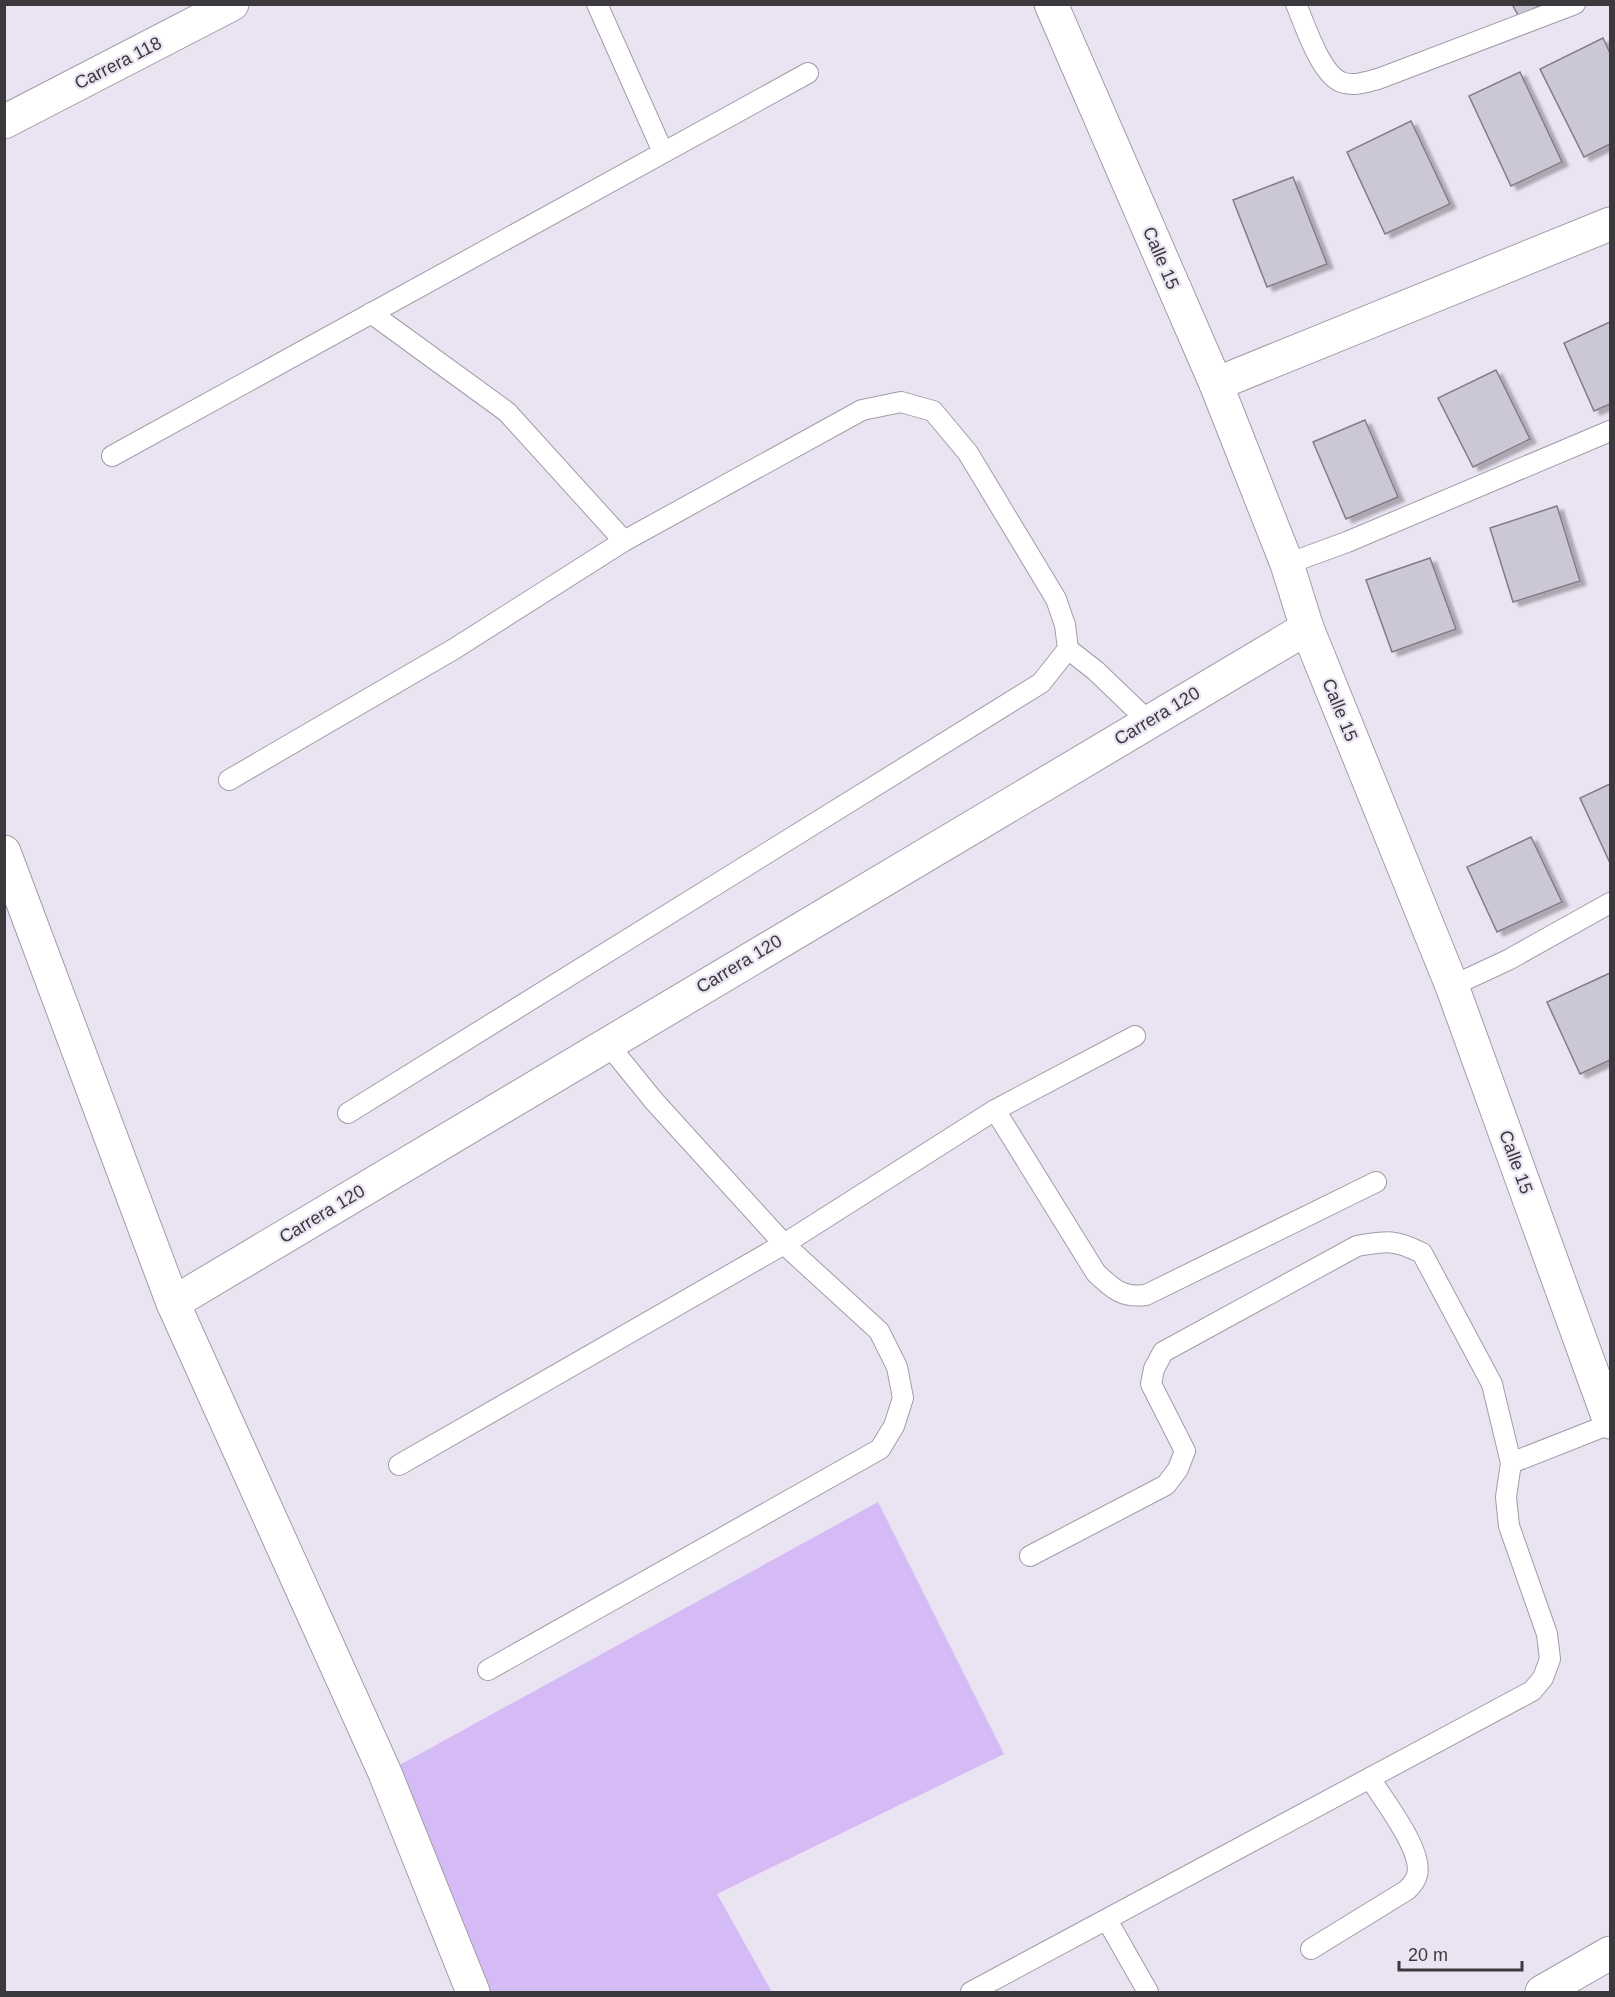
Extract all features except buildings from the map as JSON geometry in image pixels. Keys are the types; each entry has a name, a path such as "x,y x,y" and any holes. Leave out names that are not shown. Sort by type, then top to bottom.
{"street":[{"name":"Carrera 118","path":"4,122 232,4"},
{"name":"Calle 15","path":"1052,4 1216,384 1287,564 1307,628 1452,986 1611,1423"},
{"path":"1216,384 1611,224"},
{"name":"Carrera 120","path":"173,1303 1307,628"},
{"path":"4,852 173,1303 385,1773 473,1992"},
{"path":"1542,1992 1611,1953"}],"lane":[{"path":"597,4 663,152"},
{"path":"1296,4 1325,69 1340,81 1356,84 1378,79 1575,4"},
{"path":"112,456 808,72"},
{"path":"371,313 507,412 624,541"},
{"path":"229,780 454,649 624,541 862,410 901,402 933,411 968,453 1056,599 1065,625 1068,649 1096,671 1148,721"},
{"path":"1287,564 1347,542 1611,431"},
{"path":"348,1113 1041,683 1068,649"},
{"path":"1452,986 1508,960 1611,903"},
{"path":"399,1465 784,1244 995,1110 1135,1036"},
{"path":"488,1670 880,1449 894,1426 903,1398 897,1367 879,1331 784,1244 654,1101 607,1043"},
{"path":"995,1110 1096,1273 1115,1290 1132,1297 1146,1295 1376,1182"},
{"path":"971,1992 1532,1691 1543,1678 1550,1659 1547,1634 1509,1526 1506,1497 1511,1463 1492,1384 1422,1253 1403,1243 1388,1240 1357,1246 1163,1352 1154,1369 1151,1384 1185,1451 1178,1469 1166,1485 1030,1556"},
{"path":"1511,1463 1611,1423"},
{"path":"1311,1949 1407,1890 1417,1877 1418,1865 1415,1849 1370,1778"},
{"path":"1107,1920 1148,1992"}],"shaded area":[{"path":"878,1502 1004,1754 717,1894 772,1992 473,1992 385,1773"}]}
